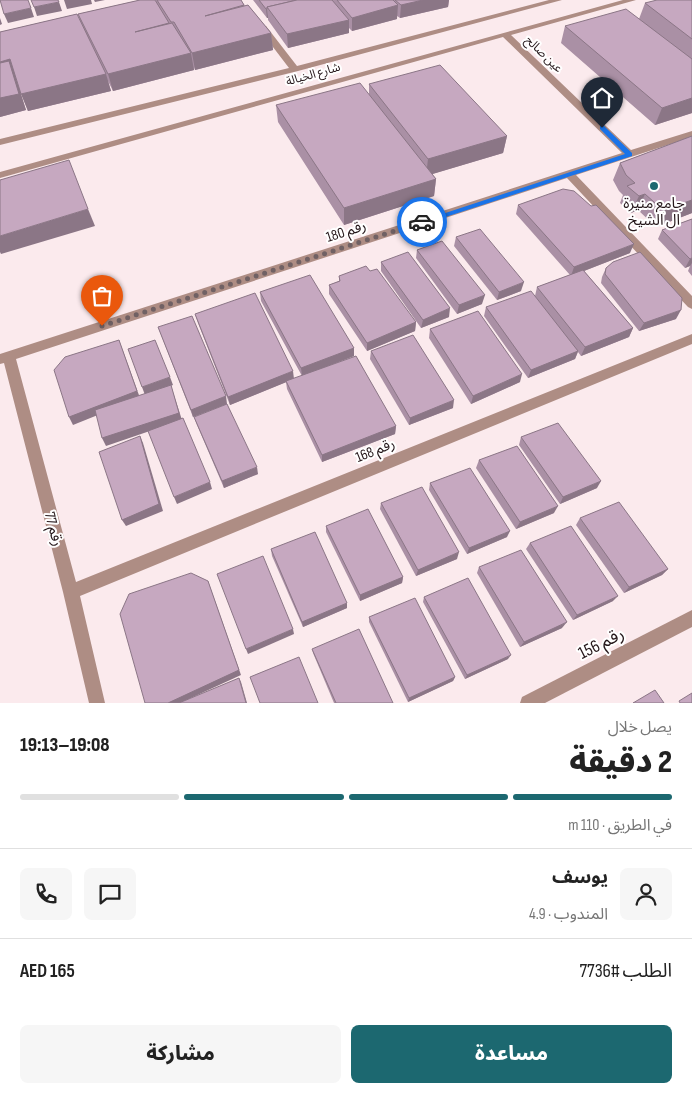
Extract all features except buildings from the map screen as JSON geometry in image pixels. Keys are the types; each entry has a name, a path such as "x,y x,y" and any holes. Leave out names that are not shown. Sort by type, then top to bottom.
{"street":[{"name":"شارع الخيالة","path":"0,142 295,69 558,0"},
{"name":"شارع الخيالة","path":"0,175 504,34 611,9 632,0"},
{"path":"259,23 295,69"},
{"name":"عين صالح","path":"504,34 630,155"},
{"name":"رقم 180","path":"4,358 692,134"},
{"path":"570,174 692,304"},
{"name":"رقم 168","path":"71,592 692,339"},
{"name":"رقم 77","path":"4,358 71,592 97,703"},
{"name":"رقم 156","path":"528,703 692,618"}],"way so far":[{"path":"102,326 422,222"}],"place":[{"name":"جامع منيرة ال الشيخ","path":"654,186"}],"route":[{"path":"422,222 630,155 602,128"}]}
